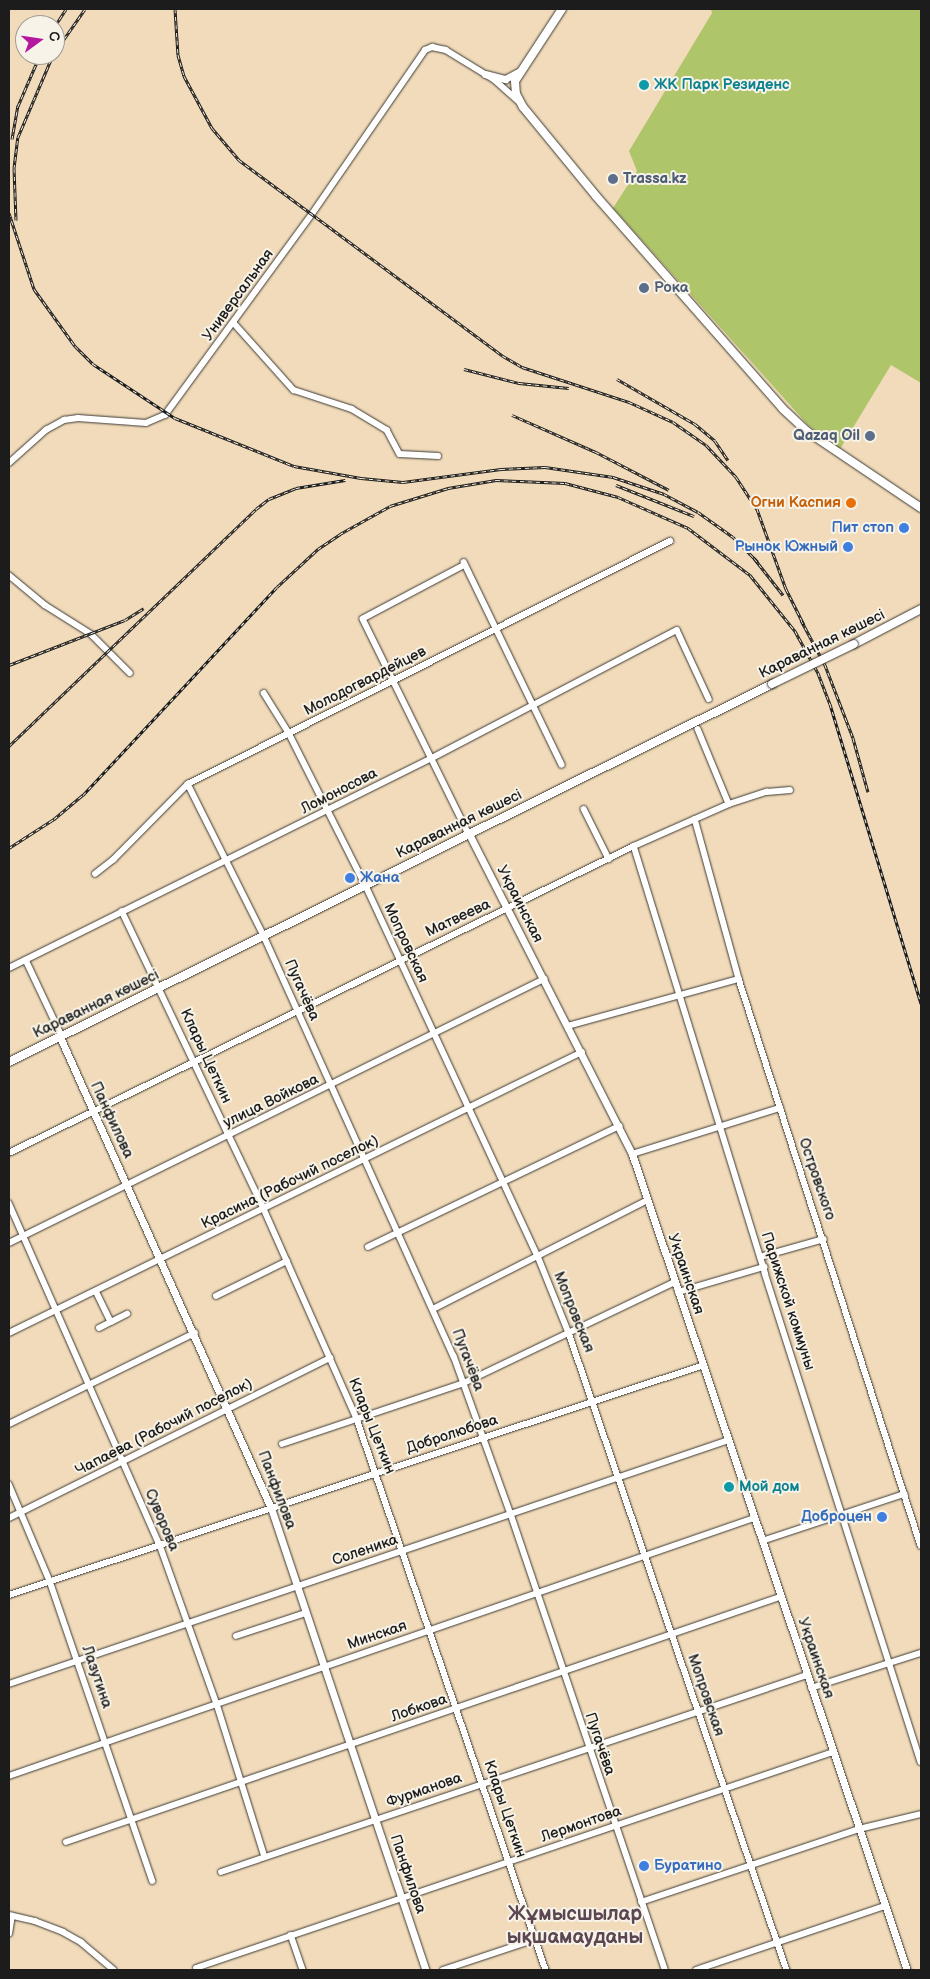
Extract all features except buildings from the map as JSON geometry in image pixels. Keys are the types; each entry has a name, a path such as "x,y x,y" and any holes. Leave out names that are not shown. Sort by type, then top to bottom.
{"main road":[{"path":"562,9 521,71 514,88 523,107 596,196 783,409 808,432 921,508"},
{"name":"Караванная көшесі","path":"9,1062 854,644 921,609"}],"street":[{"name":"Универсальная","path":"9,463 46,430 64,420 78,418 146,423 160,419 234,323 418,56 429,47 446,50 485,74"},
{"path":"485,74 505,79 521,71"},
{"path":"485,74 509,92 523,107"},
{"path":"234,323 294,390 346,406 387,430 400,454 438,456"},
{"name":"Молодогвардейцев","path":"95,874 113,860 188,784 670,541"},
{"name":"Украинская","path":"496,629 464,564 363,619 469,834 582,1052 632,1154 646,1201 704,1366 780,1597 907,1970"},
{"path":"9,575 45,605 91,634 130,673"},
{"path":"496,629 562,765"},
{"name":"Ломоносова","path":"9,968 534,707 677,630 709,699"},
{"name":"Мопровская","path":"264,693 290,733 366,886 538,1256 594,1400 618,1480 646,1555 671,1634 787,1970"},
{"path":"698,729 729,804"},
{"name":"Пугачёва","path":"188,784 264,936 399,1233 464,1383 511,1514 588,1748 665,1970"},
{"name":"Матвеева","path":"9,1153 634,846 729,804 767,792 790,790"},
{"path":"584,809 609,858"},
{"name":"Островского","path":"694,819 739,979 921,1546"},
{"name":"Парижской коммуны","path":"634,846 722,1126 760,1257 844,1514 921,1762"},
{"name":"Клары Цеткин","path":"122,912 160,988 264,1209 357,1419 378,1472 546,1970"},
{"name":"Панфилова","path":"26,960 93,1111 162,1259 271,1508 426,1970"},
{"name":"улица Войкова","path":"9,1243 434,1035 544,979"},
{"path":"568,1026 739,979"},
{"name":"Красина (Рабочий поселок)","path":"9,1333 582,1052"},
{"path":"632,1154 780,1108"},
{"path":"368,1248 619,1126"},
{"path":"433,1309 646,1201"},
{"name":"Суворова","path":"9,1203 160,1545 217,1704 265,1857"},
{"path":"760,1257 824,1239"},
{"path":"216,1296 288,1261"},
{"path":"678,1292 764,1267"},
{"path":"282,1444 464,1383 675,1282"},
{"path":"96,1291 112,1322"},
{"path":"99,1328 127,1314"},
{"path":"9,1424 195,1333"},
{"name":"Чапаева (Рабочий поселок)","path":"9,1518 330,1358"},
{"name":"Добролюбова","path":"9,1595 594,1400 704,1366"},
{"name":"Соленика","path":"9,1684 511,1514 618,1480 729,1440"},
{"name":"Лазутина","path":"9,1484 50,1581 153,1881"},
{"path":"762,1541 904,1494"},
{"name":"Минская","path":"9,1776 754,1518"},
{"name":"Лобкова","path":"66,1842 780,1597"},
{"path":"236,1636 306,1613"},
{"path":"811,1688 921,1653"},
{"name":"Фурманова","path":"221,1872 807,1675"},
{"name":"Лермонтова","path":"196,1968 833,1752"},
{"path":"641,1902 859,1829 921,1814"},
{"path":"696,1970 885,1906"},
{"path":"9,1934 11,1915 63,1932 81,1942 114,1970"},
{"path":"291,1935 303,1970"},
{"path":"443,1970 536,1939"}],"green space":[{"path":"711,9 921,9 921,383 891,365 840,449 808,425 613,208 637,171 629,151 712,13"}],"railway":[{"path":"62,15 66,9"},
{"path":"65,38 85,9"},
{"path":"175,9 178,55 184,76 212,128 239,160 503,356 522,367 629,402 673,422 706,445 736,477 757,509 786,589 804,625"},
{"path":"12,139 18,106 36,65"},
{"path":"16,220 14,168 18,137 49,65"},
{"path":"9,213 34,289 75,346 93,364 175,418 294,466 361,478 403,482 501,469 545,467 613,477 664,494 698,512 733,537 758,562"},
{"path":"464,369 519,383 569,388"},
{"path":"617,379 695,424 715,441 728,460"},
{"path":"512,415 596,452 669,490"},
{"path":"9,746 256,509 269,499 296,488 345,480"},
{"path":"9,848 54,819 83,795 277,587 318,549 340,534 390,506 448,488 496,480 565,483 618,497 688,528 750,575 795,631 818,673 830,704 921,1003"},
{"path":"616,485 694,516"},
{"path":"754,558 783,595"},
{"path":"9,665 125,620 144,608"},
{"path":"801,620 825,665 853,738 868,792"}],"place":[{"name":"ЖК Парк Резиденс","path":"644,85"},
{"name":"Trassa.kz","path":"613,179"},
{"name":"Рока","path":"644,288"},
{"name":"Qazaq Oil","path":"870,436"},
{"name":"Огни Каспия","path":"851,503"},
{"name":"Пит стоп","path":"904,528"},
{"name":"Рынок Южный","path":"848,547"},
{"name":"Жана","path":"350,878"},
{"name":"Мой дом","path":"729,1487"},
{"name":"Доброцен","path":"882,1517"},
{"name":"Буратино","path":"644,1866"}],"district":[{"name":"Жұмысшылар ықшамауданы","path":"575,1926"}]}
